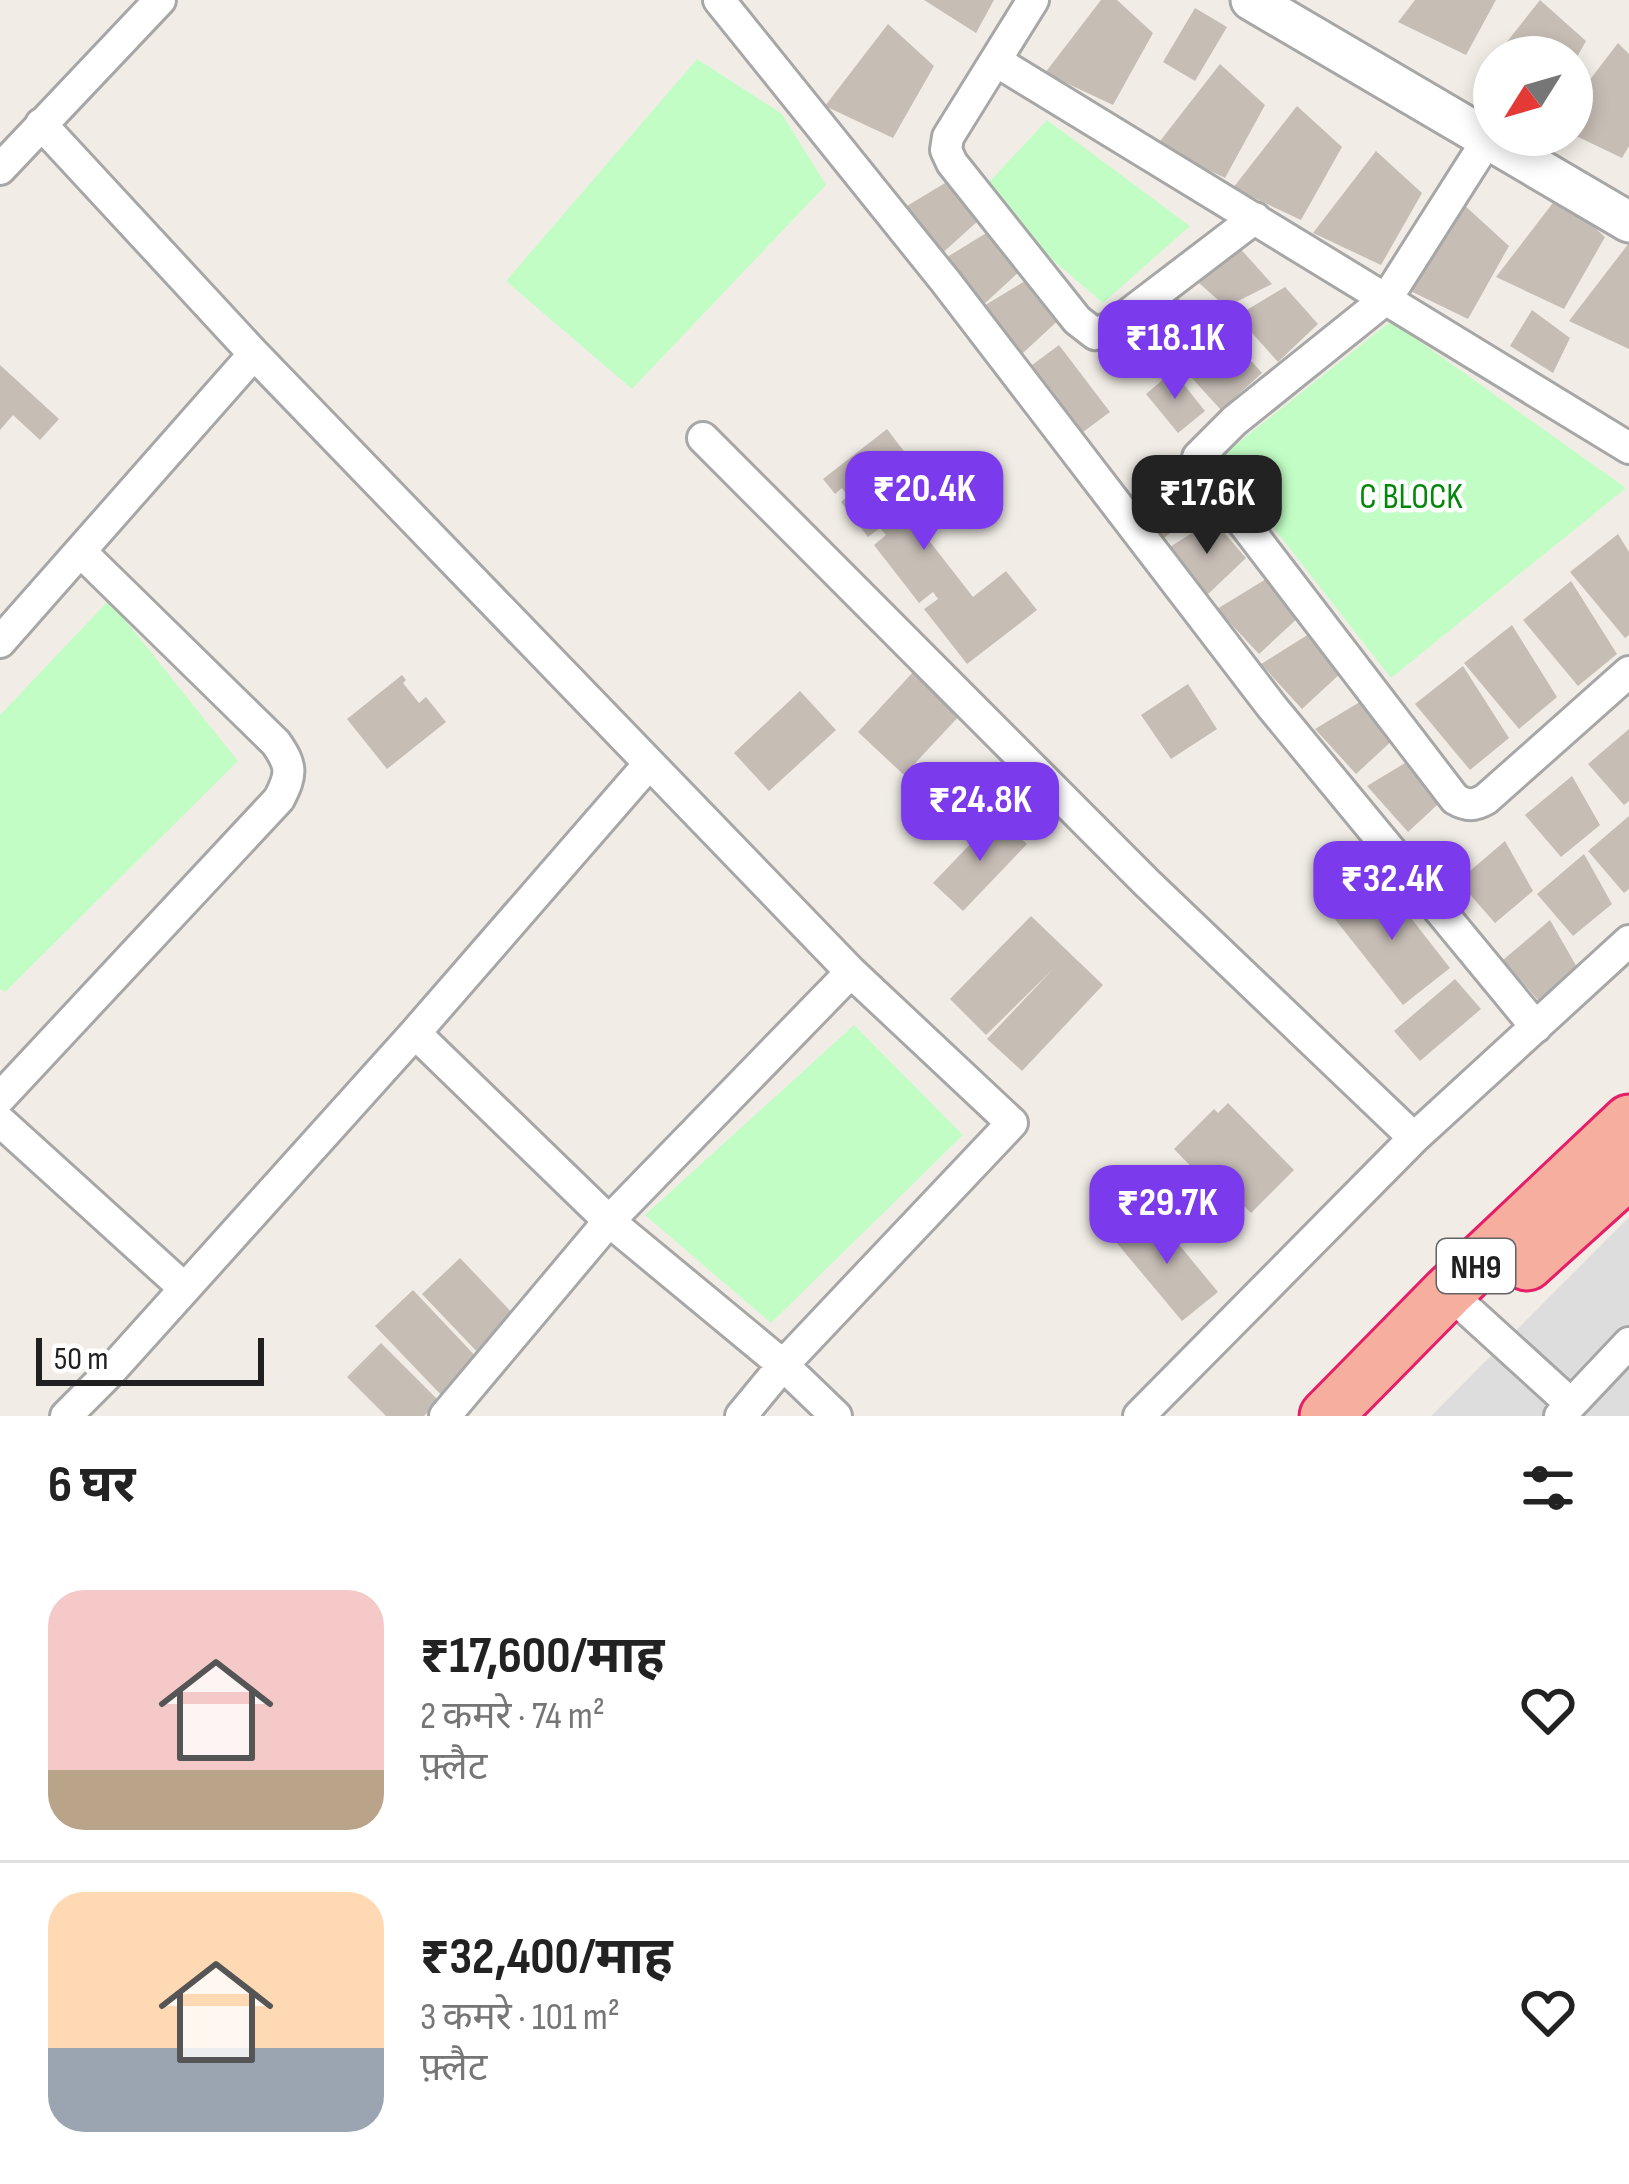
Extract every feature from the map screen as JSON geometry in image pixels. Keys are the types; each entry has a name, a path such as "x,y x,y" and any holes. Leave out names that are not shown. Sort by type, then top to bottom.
{"highway":[{"name":"NH9","path":"1376,1416 1459,1303 1629,1120"},
{"name":"NH9","path":"1327,1416 1459,1303 1629,1172"}],"street":[{"path":"0,169 160,0"},
{"path":"1033,0 948,137 946,150 1077,320 1095,334 1112,327 1255,218"},
{"path":"1251,0 1473,130"},
{"path":"726,3 1272,707 1536,1027"},
{"path":"996,61 1629,448"},
{"path":"41,124 254,354 851,972 1012,1123 783,1365 741,1416"},
{"path":"1477,156 1387,298 1214,438 1198,457 1209,478 1455,799 1464,804 1475,806 1486,799 1629,672"},
{"path":"1517,156 1629,222"},
{"path":"0,641 254,354"},
{"path":"703,438 1148,883 1414,1138"},
{"path":"0,1098 279,799 289,779 288,760 276,743 81,553"},
{"path":"66,1416 416,1033 650,764"},
{"path":"1139,1416 1414,1138 1629,940"},
{"path":"445,1416 609,1221 851,972"},
{"path":"416,1033 609,1221 783,1365 836,1416"},
{"path":"0,1120 184,1288"},
{"path":"1459,1303 1565,1410 1629,1343"}],"shaded area":[{"path":"1629,1217 1629,1416 1431,1416"}],"green space":[{"path":"697,59 782,114 826,185 632,389 506,281"},
{"path":"1047,120 1190,226 1103,303 977,195"},
{"name":"C BLOCK","path":"1391,321 1626,488 1391,678 1219,458"},
{"path":"109,600 238,761 5,992 0,989 0,715"},
{"path":"854,1025 963,1135 771,1323 645,1215"}],"building":[{"path":"924,0 994,0 976,33"},
{"path":"1101,0 1117,0 1153,33 1113,105 1045,73"},
{"path":"1415,0 1496,0 1466,55 1398,22"},
{"path":"1540,0 1580,36 1512,36"},
{"path":"1195,8 1227,27 1195,81 1163,62"},
{"path":"888,24 934,66 893,138 825,106"},
{"path":"1618,43 1629,54 1629,146 1622,158 1593,144 1593,76"},
{"path":"1220,64 1265,105 1225,178 1157,145"},
{"path":"1297,106 1342,147 1301,220 1233,188"},
{"path":"1376,151 1422,193 1381,265 1313,233"},
{"path":"945,183 979,220 938,257 897,212"},
{"path":"1559,195 1605,237 1564,309 1496,277"},
{"path":"1463,204 1509,246 1468,319 1400,286"},
{"path":"988,232 1021,270 981,307 939,262"},
{"path":"1629,243 1629,349 1569,321"},
{"path":"1238,246 1272,284 1226,307 1190,275"},
{"path":"1030,278 1064,315 1023,353 982,307"},
{"path":"1285,287 1318,324 1278,362 1237,316"},
{"path":"1174,293 1207,331 1166,368 1125,322"},
{"path":"1532,310 1570,338 1553,373 1510,346"},
{"path":"1228,335 1262,373 1221,410 1180,365"},
{"path":"1059,345 1110,412 1079,435 1028,368"},
{"path":"0,365 59,419 40,440 13,415 0,430"},
{"path":"1173,371 1205,411 1178,433 1146,394"},
{"path":"887,429 916,467 888,488 973,597 1006,571 1037,610 967,664 924,609 938,599 933,592 919,603 874,545 886,535 880,528 868,537 841,502 848,496 842,488 835,494 823,479"},
{"path":"1187,468 1212,502 1161,540 1136,507"},
{"path":"1213,520 1246,558 1206,596 1165,550"},
{"path":"1618,534 1629,552 1629,635 1625,638 1570,572"},
{"path":"1266,579 1299,617 1259,654 1217,609"},
{"path":"1571,581 1617,654 1578,686 1523,620"},
{"path":"1512,625 1557,697 1519,729 1464,663"},
{"path":"1309,634 1342,672 1302,709 1261,664"},
{"path":"1463,666 1509,738 1470,770 1415,704"},
{"path":"914,671 961,714 904,775 858,732"},
{"path":"402,675 419,703 426,697 446,722 387,769 347,719"},
{"path":"1188,684 1217,729 1171,759 1141,715"},
{"path":"800,691 836,730 769,791 734,753"},
{"path":"1363,700 1396,737 1356,774 1315,729"},
{"path":"1629,729 1629,801 1624,805 1588,764"},
{"path":"1415,757 1448,795 1408,832 1367,786"},
{"path":"1572,776 1600,825 1561,857 1525,815"},
{"path":"997,816 1027,844 963,911 933,883"},
{"path":"1629,816 1629,889 1624,893 1588,851"},
{"path":"1505,841 1533,891 1495,923 1458,881"},
{"path":"1584,854 1612,904 1573,936 1537,894"},
{"path":"1382,881 1450,968 1403,1005 1334,918"},
{"path":"1031,916 1103,985 1022,1071 987,1039 1053,969 986,1035 950,999"},
{"path":"1550,920 1578,969 1539,1001 1503,960"},
{"path":"1455,979 1481,1009 1420,1061 1394,1031"},
{"path":"1228,1103 1294,1170 1251,1213 1221,1183 1214,1190 1174,1149 1214,1109 1218,1113"},
{"path":"1152,1212 1218,1292 1182,1321 1116,1242"},
{"path":"460,1258 520,1321 482,1357 422,1294"},
{"path":"413,1290 482,1363 445,1399 375,1326"},
{"path":"381,1343 439,1401 424,1416 386,1416 347,1377"}]}
